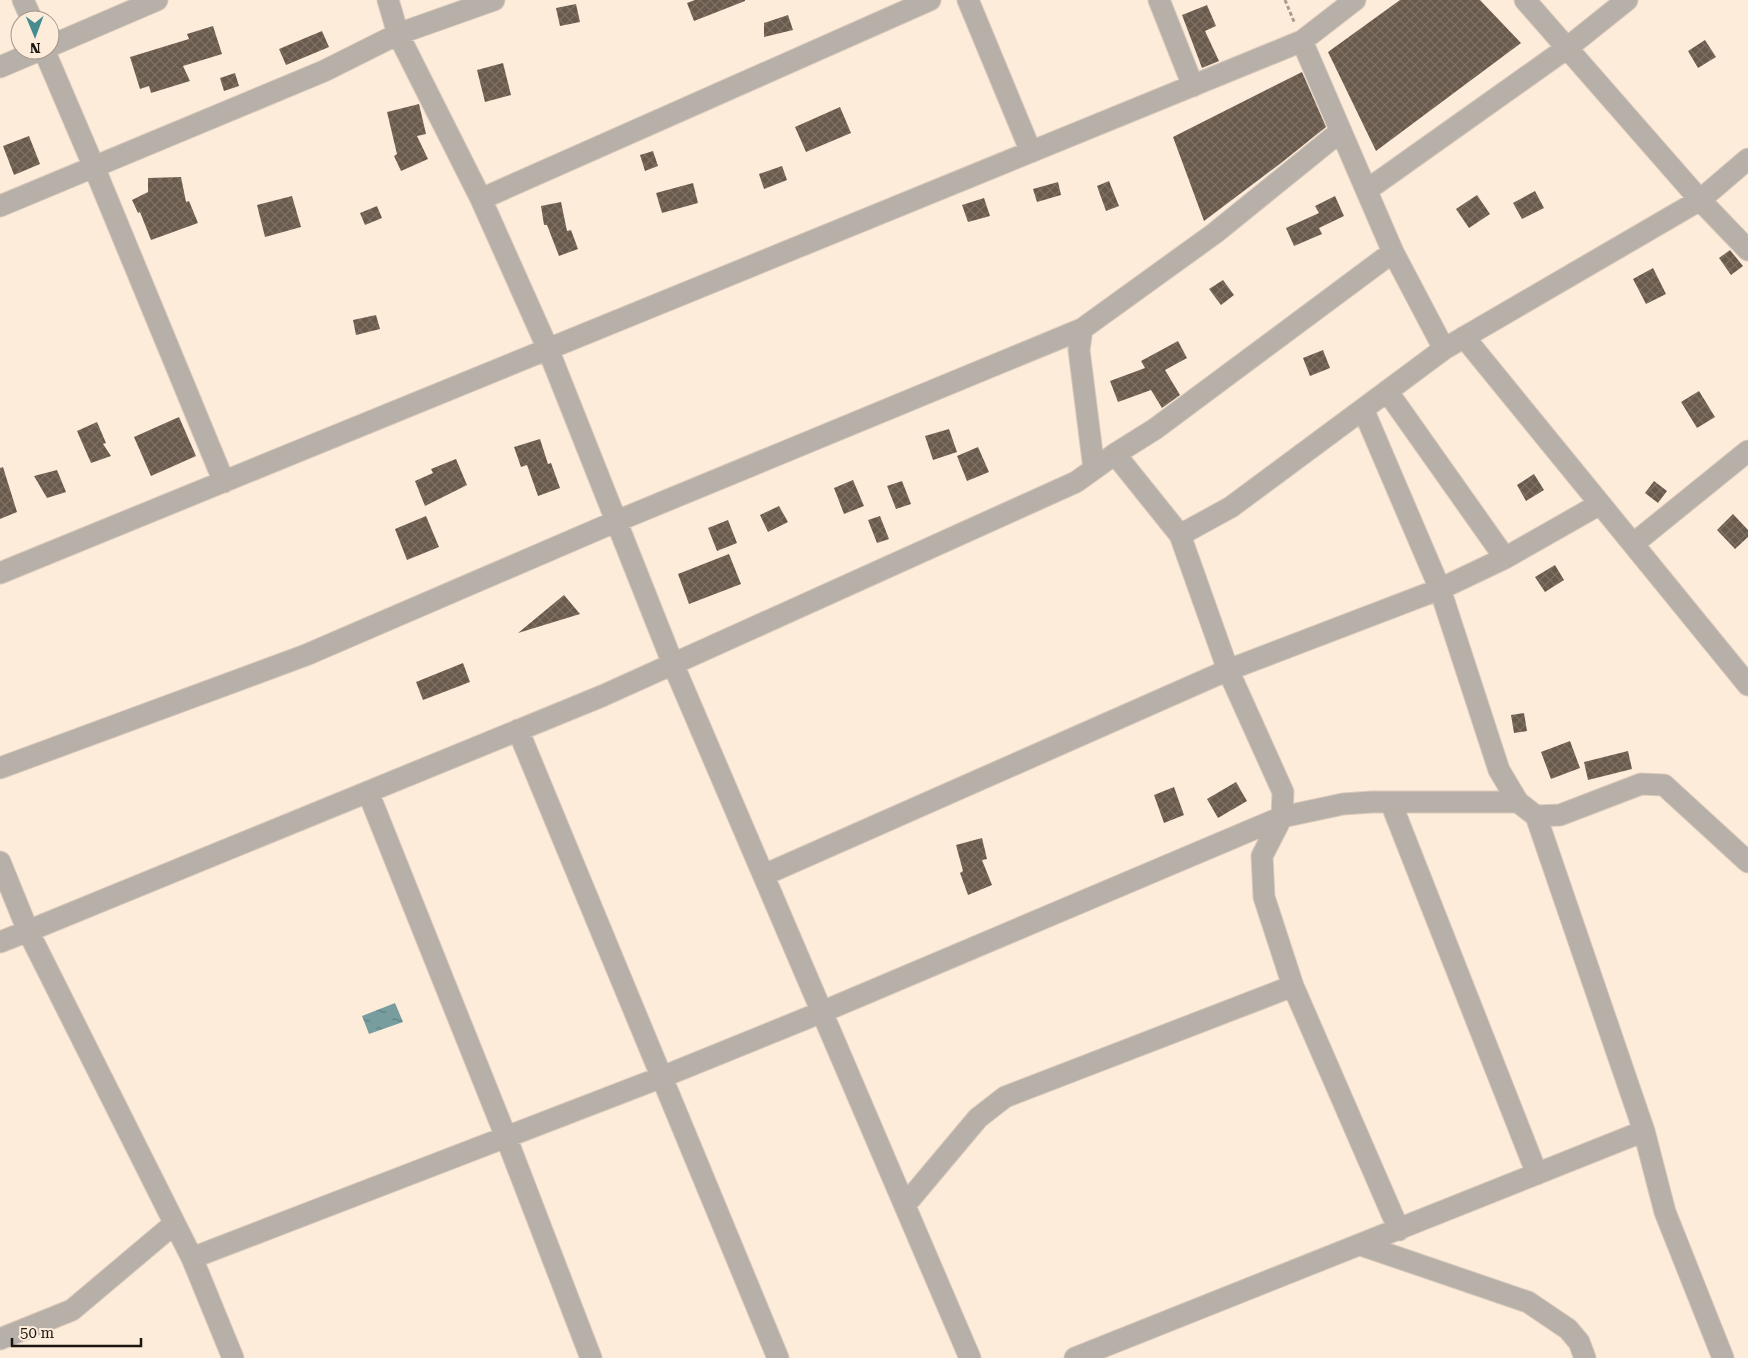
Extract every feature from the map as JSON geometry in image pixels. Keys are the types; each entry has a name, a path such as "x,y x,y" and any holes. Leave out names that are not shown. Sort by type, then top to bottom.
{"street":[{"path":"60,42 157,0"},
{"path":"388,0 398,34 481,199 548,349 673,664 970,1358"},
{"path":"0,206 324,71 398,34 494,0"},
{"path":"481,199 930,0"},
{"path":"968,0 1031,152"},
{"path":"1159,0 1193,86"},
{"path":"0,573 1302,41 1355,0"},
{"path":"1525,0 1700,200 1748,250"},
{"path":"1367,190 1567,48 1627,0"},
{"path":"1302,41 1393,252 1444,349"},
{"path":"0,67 16,60"},
{"path":"48,60 224,482"},
{"path":"0,768 306,654 617,520 1082,329 1215,234 1341,132"},
{"path":"1180,536 1231,507 1444,349 1700,200 1748,159"},
{"path":"0,942 602,696 1076,482 1115,454 1155,429 1393,252"},
{"path":"1082,329 1079,350 1094,469"},
{"path":"1464,337 1748,685"},
{"path":"1387,391 1505,558"},
{"path":"1362,409 1440,589 1499,770 1518,802 1536,816 1644,1131 1665,1212 1723,1358"},
{"path":"1115,454 1180,536 1228,670 1283,792 1282,817 1262,856 1264,897 1293,986 1398,1230"},
{"path":"1633,544 1745,459"},
{"path":"764,875 1228,670 1440,589 1505,558 1600,504"},
{"path":"518,730 778,1358"},
{"path":"1536,816 1560,815 1641,784 1664,785 1748,862"},
{"path":"368,792 506,1137 591,1358"},
{"path":"192,1258 662,1077 822,1012 1282,817 1343,804 1372,802 1518,802"},
{"path":"1391,803 1537,1174"},
{"path":"0,862 28,931 192,1258 233,1358"},
{"path":"904,1205 978,1118 1005,1096 1293,986"},
{"path":"1075,1358 1113,1351 1361,1245 1644,1131"},
{"path":"0,1339 72,1310 174,1224"},
{"path":"1361,1245 1528,1302 1568,1329 1579,1342 1585,1358"}],"path":[{"path":"1285,0 1302,41"}],"water":[{"path":"395,1003 403,1022 369,1034 362,1016"}],"building":[{"path":"695,0 745,1 694,21 687,3"},
{"path":"1400,0 1480,0 1521,43 1376,151 1328,52"},
{"path":"576,4 580,22 560,26 556,8"},
{"path":"1207,5 1216,26 1205,31 1219,61 1202,68 1182,15"},
{"path":"788,15 793,30 764,37 764,23"},
{"path":"213,26 222,54 183,66 190,81 151,93 149,86 140,89 130,57 189,39 187,34"},
{"path":"322,31 329,47 286,65 279,49"},
{"path":"1705,40 1716,57 1698,68 1688,51"},
{"path":"503,63 511,95 485,102 477,70"},
{"path":"1302,72 1326,127 1204,221 1173,137"},
{"path":"235,73 239,86 224,91 220,78"},
{"path":"419,104 426,134 417,136 428,159 401,171 394,156 397,154 387,112"},
{"path":"840,107 851,133 806,152 795,127"},
{"path":"29,136 40,164 14,175 3,146"},
{"path":"653,151 658,166 645,171 640,155"},
{"path":"782,166 787,180 764,189 759,174"},
{"path":"181,177 186,202 189,201 198,223 151,240 140,212 138,213 132,200 148,192 148,178"},
{"path":"1109,181 1119,206 1106,211 1097,186"},
{"path":"1058,182 1061,195 1037,202 1033,189"},
{"path":"693,183 698,203 662,213 656,193"},
{"path":"1535,191 1544,208 1522,219 1513,203"},
{"path":"1477,195 1490,214 1469,228 1456,209"},
{"path":"292,196 301,227 265,237 257,205"},
{"path":"1335,196 1344,216 1319,228 1322,234 1294,246 1286,228 1319,213 1315,206"},
{"path":"984,198 990,216 968,222 962,205"},
{"path":"561,202 567,231 571,230 578,249 559,256 547,225 544,225 541,206"},
{"path":"377,206 382,218 365,225 360,213"},
{"path":"1730,250 1743,266 1731,275 1719,258"},
{"path":"1653,268 1666,294 1646,304 1633,279"},
{"path":"1223,280 1234,295 1221,305 1209,289"},
{"path":"376,315 380,329 356,335 353,320"},
{"path":"1178,341 1187,358 1165,370 1180,395 1162,408 1151,390 1118,402 1110,381 1145,368 1141,361"},
{"path":"1323,350 1330,368 1310,376 1303,358"},
{"path":"1699,391 1715,417 1697,428 1681,402"},
{"path":"179,417 196,456 151,476 134,437"},
{"path":"97,422 106,443 103,444 111,456 91,463 77,431"},
{"path":"949,429 957,452 933,460 925,436"},
{"path":"540,439 548,464 551,463 560,488 538,496 527,465 521,467 514,447"},
{"path":"978,447 989,472 967,481 957,456"},
{"path":"456,459 467,485 425,506 415,481 433,473 431,469"},
{"path":"3,467 17,512 0,519 0,468"},
{"path":"57,470 66,492 47,498 34,476"},
{"path":"1534,474 1544,490 1526,501 1517,485"},
{"path":"853,480 864,506 844,514 834,488"},
{"path":"902,481 911,504 896,509 887,486"},
{"path":"1654,481 1667,491 1658,503 1645,493"},
{"path":"779,506 788,522 768,532 760,515"},
{"path":"1733,514 1748,530 1748,537 1735,549 1717,530"},
{"path":"426,516 439,547 407,560 395,529"},
{"path":"880,516 889,539 877,543 868,520"},
{"path":"728,520 737,543 717,551 708,528"},
{"path":"729,554 741,584 689,604 678,574"},
{"path":"1555,565 1564,580 1545,592 1535,577"},
{"path":"564,595 580,614 518,633"},
{"path":"463,663 470,682 423,700 416,682"},
{"path":"1524,713 1527,731 1514,733 1511,715"},
{"path":"1570,741 1580,768 1551,779 1541,752"},
{"path":"1628,751 1632,769 1588,780 1584,762"},
{"path":"1236,782 1247,801 1218,818 1207,799"},
{"path":"1174,787 1184,815 1164,823 1154,795"},
{"path":"982,838 987,859 982,860 992,885 968,895 960,873 963,871 956,845"}]}
